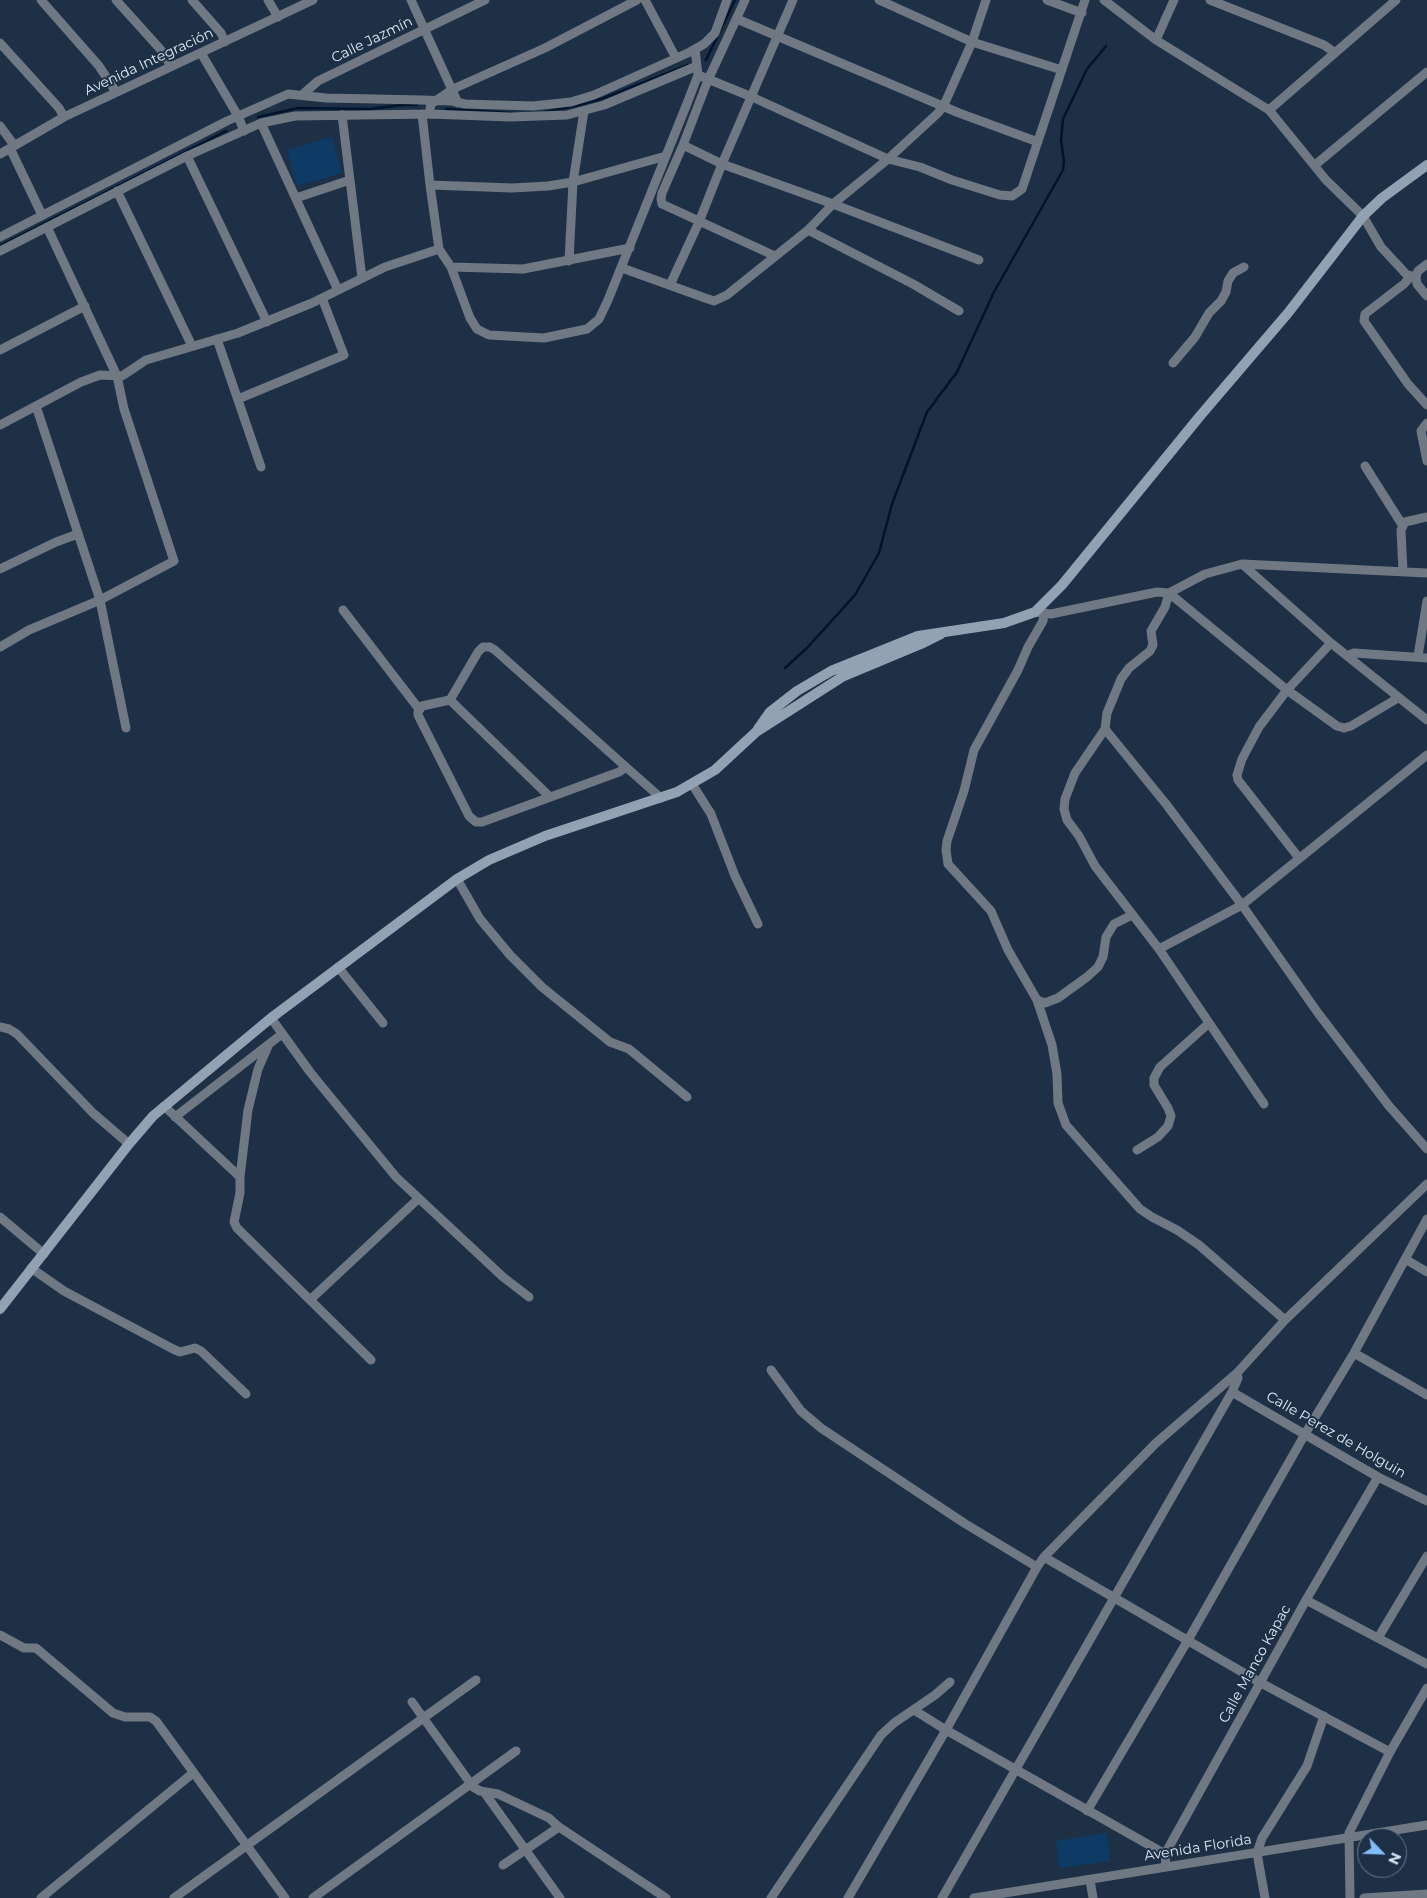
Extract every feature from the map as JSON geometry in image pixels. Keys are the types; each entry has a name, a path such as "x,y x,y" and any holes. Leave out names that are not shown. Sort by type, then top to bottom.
{"street":[{"path":"41,0 99,66 116,92"},
{"path":"116,0 161,50 170,66"},
{"path":"192,0 221,33 225,42"},
{"path":"268,0 278,17"},
{"name":"Avenida Integración","path":"0,154 64,117 313,0"},
{"path":"411,0 458,103"},
{"name":"Calle Jazmín","path":"302,95 318,81 485,0"},
{"path":"638,0 545,48 453,89 431,104 426,114 430,185 439,249 451,268 470,318 477,329 489,335 544,338 587,329 599,319 630,248 697,70 695,49"},
{"path":"645,0 676,58"},
{"path":"0,237 238,116 288,94 326,98 533,106 571,102 594,95 695,49 712,37 727,0"},
{"path":"745,0 708,80 661,199 662,204 775,256"},
{"path":"670,285 700,222 722,164 793,0"},
{"path":"879,0 972,42 1062,70"},
{"path":"622,268 714,300 727,295 808,230 833,204 888,159 944,106 972,42 986,0"},
{"path":"1047,0 1082,13"},
{"path":"697,70 708,80 752,97 888,159 920,167 952,180 1000,195 1012,196 1022,189 1085,0"},
{"path":"1104,0 1156,40 1269,110 1315,164 1326,180 1363,216 1381,247 1413,277 1427,296"},
{"path":"1156,40 1174,0"},
{"path":"1210,0 1324,45 1334,52"},
{"path":"1269,110 1385,4 1396,0"},
{"path":"737,19 959,113 1038,142"},
{"path":"0,43 59,108 64,117"},
{"path":"201,53 238,116 244,131"},
{"path":"0,251 187,156 261,123 295,116 426,114 539,117 584,112 697,70"},
{"path":"1315,164 1427,72"},
{"path":"569,261 573,182 584,112"},
{"path":"342,116 362,278"},
{"path":"261,123 338,290"},
{"path":"0,126 12,147 42,215"},
{"path":"683,145 722,164 979,260"},
{"path":"187,156 267,322"},
{"path":"430,185 512,188 548,186 573,182 666,156"},
{"path":"1039,613 1200,416 1288,314 1363,216 1382,198 1427,165"},
{"path":"296,198 350,180"},
{"path":"117,191 192,346"},
{"path":"0,647 30,630 100,600 174,561 124,409 116,376 47,227"},
{"path":"808,230 913,284 959,311"},
{"path":"451,268 523,269 630,248"},
{"path":"0,425 87,380 100,375 116,376 126,374 146,360 267,322 385,267 439,249"},
{"path":"1427,264 1365,314 1364,320 1408,384 1427,405"},
{"path":"1173,363 1195,337 1209,313 1221,301 1233,273 1244,267"},
{"path":"238,399 344,356 322,298"},
{"path":"0,350 85,306"},
{"path":"217,339 261,467"},
{"path":"36,406 100,600 126,728"},
{"path":"1427,423 1421,431 1427,461"},
{"path":"1365,466 1403,526"},
{"path":"1403,571 1401,530 1405,522 1427,517"},
{"path":"0,570 78,534"},
{"path":"1242,564 1331,643 1427,720"},
{"path":"0,1309 153,1116 271,1018 338,967 457,879 489,860 545,836 661,798 692,784 715,770 756,732 842,677 941,634 1004,623 1039,613 1051,614 1157,592 1170,593 1205,574 1242,564 1427,573"},
{"path":"1170,593 1287,690 1334,725 1344,728 1351,726 1398,698"},
{"path":"1170,593 1165,607 1152,628 1150,651 1130,668 1121,680 1107,713 1105,729 1076,773 1065,798 1064,810 1095,866 1159,949 1264,1104"},
{"path":"1347,656 1354,652 1422,657 1427,601"},
{"path":"343,610 419,709"},
{"path":"1039,613 1044,621 1028,647 1018,670 974,750 964,791 947,841 948,864 991,911 1008,950 1037,1000 1052,1045 1057,1074 1058,1103 1066,1125 1140,1208 1152,1217 1178,1230 1199,1245 1285,1320"},
{"path":"1299,858 1238,780 1237,775 1242,759 1259,727 1287,690 1331,643"},
{"path":"626,767 619,772 482,822 473,820 469,816 418,715 419,709 422,706 450,700 480,649 486,647 493,648 661,798"},
{"path":"450,700 550,796"},
{"path":"1105,729 1166,804 1242,905 1318,1013 1389,1106 1427,1149"},
{"path":"1159,949 1242,905 1427,755"},
{"path":"692,784 711,814 735,876 758,924"},
{"path":"457,879 480,919 510,955 542,987 610,1042 628,1049 687,1097"},
{"path":"1037,1000 1045,1003 1058,998 1087,977 1098,967 1103,957 1106,937 1114,924 1132,914"},
{"path":"338,967 383,1023"},
{"path":"271,1018 310,1072 396,1177 503,1277 529,1297"},
{"path":"1137,1150 1158,1137 1168,1126 1171,1116 1154,1085 1154,1078 1160,1067 1209,1023"},
{"path":"0,1027 9,1029 17,1034 93,1113 129,1144"},
{"path":"175,1117 282,1034"},
{"path":"269,1044 258,1069 248,1110 239,1201 234,1222 237,1228 311,1299 370,1360"},
{"path":"164,1106 240,1177"},
{"path":"848,1898 1044,1557 1156,1443 1237,1372 1285,1320 1427,1184"},
{"path":"311,1299 418,1199"},
{"path":"0,1217 44,1254"},
{"path":"1087,1811 1188,1640 1305,1434 1354,1353 1427,1219"},
{"path":"1405,1259 1427,1272"},
{"path":"31,1268 64,1291 173,1349 180,1352 195,1348 201,1351 246,1394"},
{"path":"1354,1353 1426,1392"},
{"path":"771,1370 801,1411 820,1428 964,1524 1037,1567"},
{"path":"942,1898 1232,1392 1238,1378 1237,1372"},
{"name":"Calle Perez de Holguin","path":"1232,1392 1378,1477 1427,1501"},
{"name":"Calle Manco Kapac","path":"1165,1854 1306,1600 1378,1477"},
{"path":"1378,1638 1427,1556"},
{"path":"1044,1557 1261,1683 1390,1752"},
{"path":"1306,1600 1427,1664"},
{"path":"0,1635 24,1648 36,1648 113,1713 125,1717 150,1717 156,1721 285,1898"},
{"path":"174,1898 476,1680"},
{"path":"771,1898 881,1734 936,1695 950,1682"},
{"path":"1350,1898 1348,1837 1350,1829 1390,1752 1427,1688"},
{"path":"412,1702 476,1789 498,1794 548,1818 666,1898"},
{"path":"914,1710 1087,1811 1165,1854 1166,1867"},
{"path":"1265,1898 1257,1853 1262,1838 1306,1766 1324,1716"},
{"path":"313,1898 516,1751"},
{"path":"41,1898 193,1774"},
{"path":"484,1792 560,1898"},
{"name":"Avenida Florida","path":"974,1898 1427,1825"},
{"path":"503,1865 559,1826"},
{"path":"1090,1880 1094,1898"},
{"path":"1364,1898 1427,1894"}],"shaded area":[{"path":"332,137 342,173 297,186 287,150"},
{"path":"1107,1833 1110,1861 1059,1868 1056,1841"}],"waterway":[{"path":"706,60 735,0"},
{"path":"785,668 807,648 855,595 879,553 892,504 927,412 957,372 994,292 1063,170 1064,162 1061,140 1063,119 1087,69 1106,46"},
{"path":"545,112 604,98 688,65"},
{"path":"258,117 298,108 370,109 417,105"},
{"path":"446,109 512,113"},
{"path":"0,246 226,131"}]}
